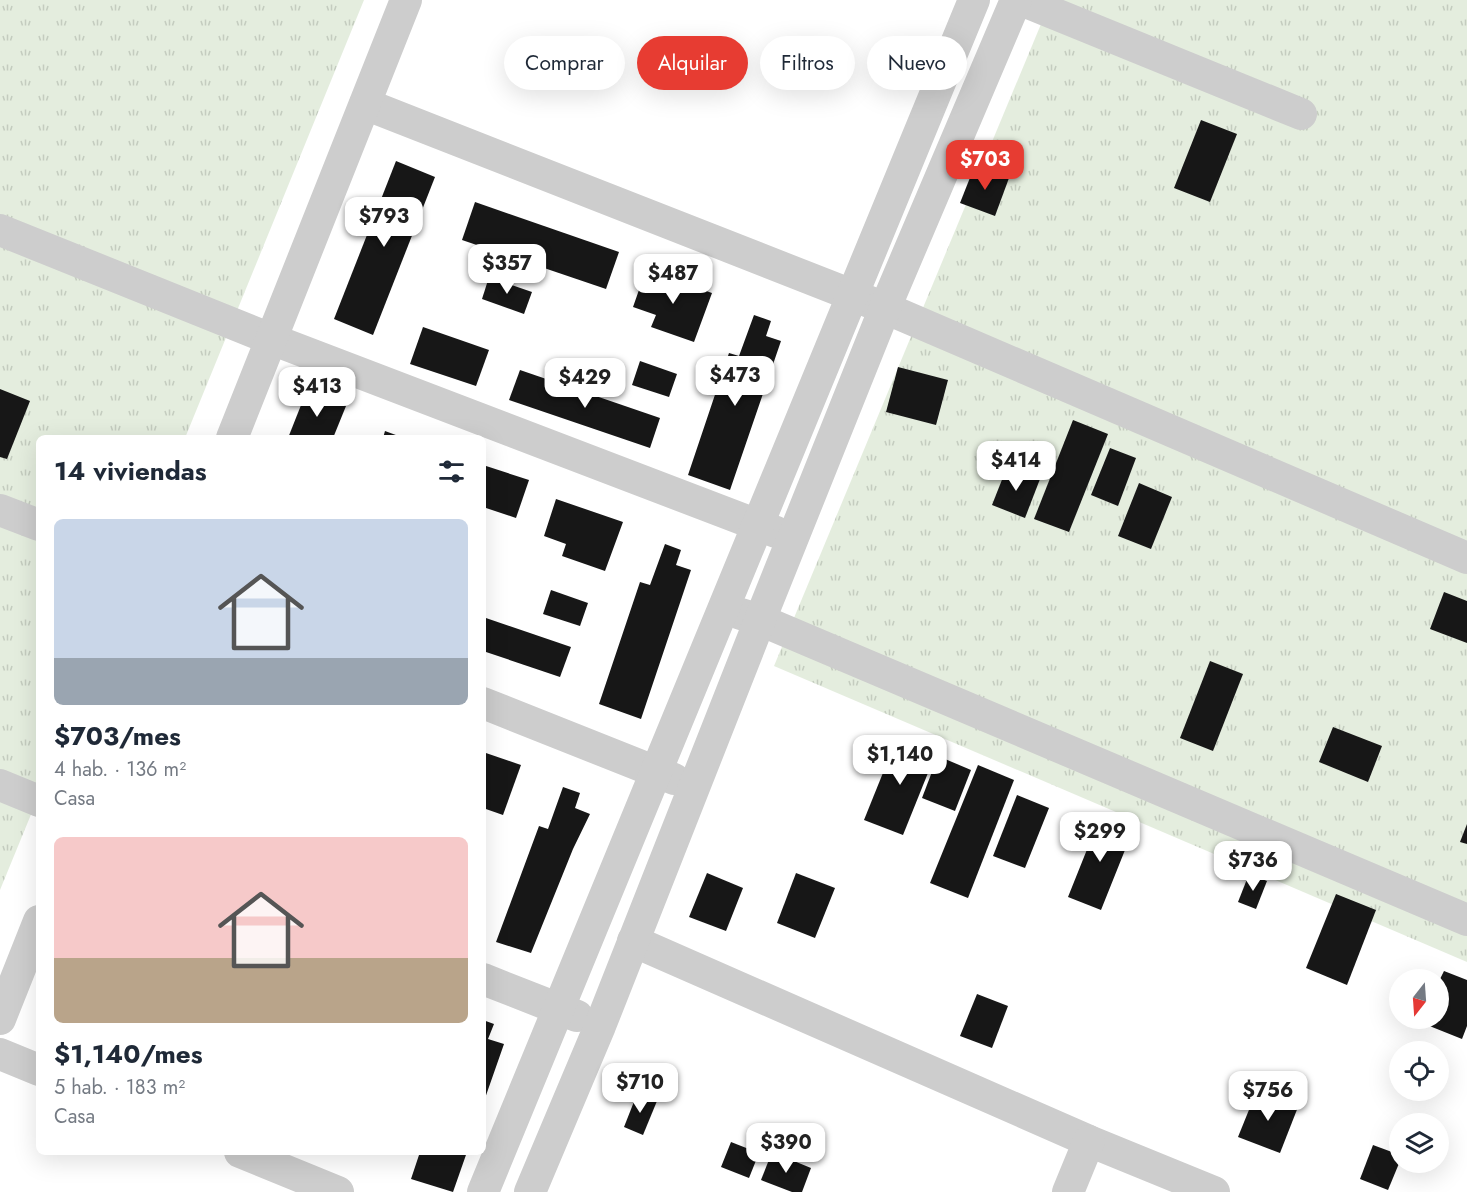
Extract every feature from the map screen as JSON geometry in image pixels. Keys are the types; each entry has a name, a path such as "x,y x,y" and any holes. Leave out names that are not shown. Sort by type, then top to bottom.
{"street":[{"path":"233,435 406,0"},
{"path":"483,1192 974,0"},
{"path":"530,1192 600,1026 885,308 1016,0"},
{"path":"1021,0 1301,114"},
{"path":"365,105 885,308 1467,558"},
{"path":"0,230 271,339 793,538"},
{"path":"0,510 36,524"},
{"path":"723,609 760,620 1467,920"},
{"path":"486,703 694,787"},
{"path":"0,785 36,800"},
{"path":"0,1019 36,929"},
{"path":"633,941 1089,1141 1214,1192"},
{"path":"486,980 600,1026"},
{"path":"0,1054 36,1069"},
{"path":"1068,1192 1089,1141"},
{"path":"247,1155 338,1192"}],"green space":[{"path":"0,0 364,0 186,435 36,435 36,802 0,890"},
{"path":"1051,0 1467,0 1467,962 774,666"}],"building":[{"path":"1201,120 1237,134 1210,202 1174,188"},
{"path":"396,161 435,177 373,335 334,319"},
{"path":"975,165 1009,178 995,216 960,203"},
{"path":"475,202 619,252 606,289 462,240"},
{"path":"646,270 712,293 694,342 651,327 656,315 633,307"},
{"path":"489,277 532,292 524,314 482,299"},
{"path":"754,315 771,321 766,336 781,341 730,490 688,475 729,353 739,356"},
{"path":"423,327 489,350 476,386 410,364"},
{"path":"640,361 677,374 669,397 632,385"},
{"path":"898,367 948,380 936,425 886,412"},
{"path":"520,370 660,418 650,448 509,400"},
{"path":"0,389 30,401 7,459 0,457"},
{"path":"307,390 346,406 334,435 289,435"},
{"path":"1073,420 1108,434 1069,532 1034,519"},
{"path":"385,431 396,435 384,435"},
{"path":"1110,448 1136,458 1118,506 1091,495"},
{"path":"486,466 529,480 516,518 486,508"},
{"path":"1007,467 1040,479 1025,518 992,505"},
{"path":"1139,483 1172,497 1151,549 1118,536"},
{"path":"556,499 623,522 605,571 562,556 566,544 544,536"},
{"path":"665,544 681,550 676,565 691,570 641,719 599,704 640,582 650,585"},
{"path":"551,590 588,603 580,626 543,614"},
{"path":"1444,592 1467,601 1467,643 1430,629"},
{"path":"486,618 571,647 560,677 486,652"},
{"path":"1210,661 1243,674 1213,751 1180,738"},
{"path":"1333,727 1382,746 1368,782 1319,762"},
{"path":"897,738 936,753 903,835 864,820"},
{"path":"486,753 521,765 503,815 486,809"},
{"path":"938,756 971,770 955,811 922,798"},
{"path":"978,765 1014,780 968,898 930,883"},
{"path":"563,787 580,793 575,808 590,814 573,849 531,953 496,942 539,826 548,829"},
{"path":"1017,795 1049,808 1025,868 993,856"},
{"path":"1100,817 1133,830 1101,910 1068,897"},
{"path":"1467,824 1467,844 1460,842"},
{"path":"707,873 743,888 726,931 689,917"},
{"path":"796,873 835,888 815,938 777,923"},
{"path":"1249,874 1267,881 1256,909 1238,902"},
{"path":"1336,894 1376,910 1347,985 1306,968"},
{"path":"1449,973 1467,980 1467,1026 1462,1039 1437,1029 1449,1029"},
{"path":"977,994 1008,1006 992,1048 960,1036"},
{"path":"486,1021 494,1024 488,1039 504,1044 486,1095"},
{"path":"1257,1090 1298,1107 1280,1153 1238,1137"},
{"path":"637,1094 657,1101 643,1135 624,1127"},
{"path":"731,1142 759,1153 749,1178 721,1167"},
{"path":"1373,1145 1389,1151 1389,1173 1395,1173 1388,1190 1360,1179"},
{"path":"772,1152 811,1168 802,1192 792,1192 761,1180"},
{"path":"419,1155 466,1155 453,1192 411,1179"}]}
